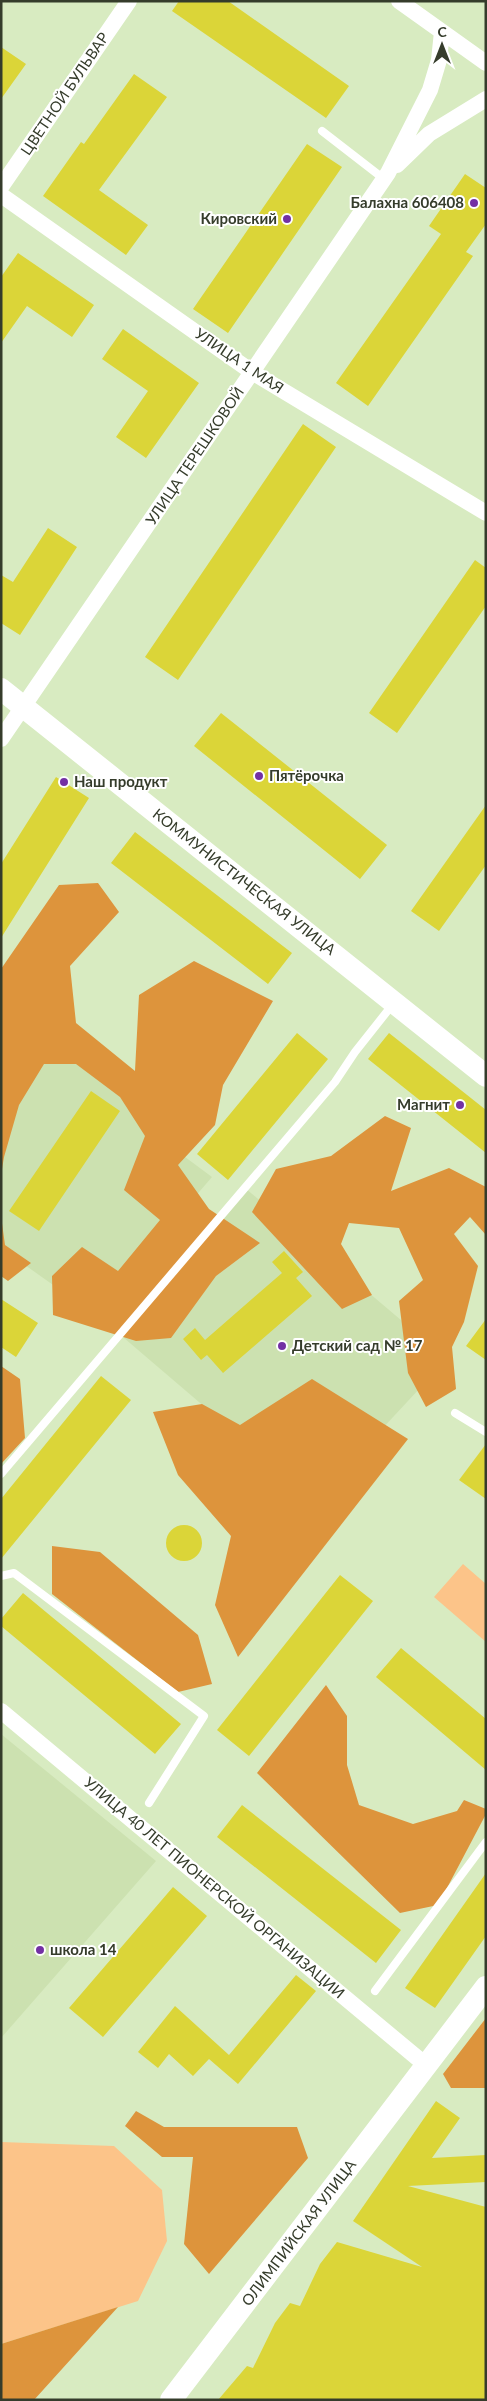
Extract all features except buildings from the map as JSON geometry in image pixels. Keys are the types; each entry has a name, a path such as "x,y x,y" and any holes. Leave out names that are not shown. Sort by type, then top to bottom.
{"street":[{"name":"ЦВЕТНОЙ БУЛЬВАР","path":"1,187 129,1"},
{"path":"399,1 486,63"},
{"name":"УЛИЦА ТЕРЕШКОВОЙ","path":"1,739 386,176 430,90 439,60 442,32"},
{"name":"УЛИЦА ТЕРЕШКОВОЙ","path":"386,176 429,134 486,99"},
{"name":"УЛИЦА 1 МАЯ","path":"1,195 252,372 486,513"},
{"name":"КОММУНИСТИЧЕСКАЯ УЛИЦА","path":"1,689 486,1076"},
{"name":"УЛИЦА 40 ЛЕТ ПИОНЕРСКОЙ ОРГАНИЗАЦИИ","path":"1,1711 427,2066"},
{"name":"ОЛИМПИЙСКАЯ УЛИЦА","path":"171,2400 486,1987"}],"lane":[{"path":"322,132 386,176"},
{"path":"1,1474 335,1082 355,1052 395,1002"},
{"path":"454,1413 486,1432"},
{"path":"1,1576 14,1574 204,1716 150,1803"},
{"path":"375,1991 486,1842"}],"shaded area":[{"path":"98,883 119,912 70,966 76,1023 135,1071 139,995 194,961 273,1001 223,1085 215,1125 178,1165 209,1209 260,1243 216,1276 171,1338 136,1341 53,1315 52,1276 82,1247 118,1271 160,1220 124,1190 145,1136 120,1097 76,1064 44,1064 19,1105 4,1157 1,1175 1,969 59,885"},
{"path":"31,1024 189,1139 181,1154 212,1177 94,1314 1,1248 1,1069"},
{"path":"385,1116 411,1128 391,1191 449,1168 486,1187 486,1235 470,1217 454,1234 478,1266 464,1322 452,1347 456,1389 426,1407 408,1373 399,1301 423,1280 399,1228 349,1223 341,1244 372,1295 342,1309 252,1212 276,1169 331,1156"},
{"name":"Детский сад № 17","path":"245,1188 447,1359 315,1501 117,1332"},
{"path":"1,1216 5,1245 31,1263 8,1281 1,1276"},
{"path":"1,1366 20,1379 25,1438 1,1464"},
{"path":"312,1379 408,1439 238,1657 215,1605 231,1536 178,1475 153,1412 202,1404 240,1425"},
{"path":"52,1546 100,1552 198,1635 212,1684 178,1692 52,1594"},
{"path":"463,1564 486,1584 486,1642 434,1597"},
{"path":"326,1685 347,1716 347,1765 359,1805 413,1824 457,1811 464,1800 486,1809 486,1814 438,1905 400,1913 257,1773"},
{"name":"школа 14","path":"1,1734 156,1861 1,2038"},
{"path":"486,2018 486,2088 451,2088 443,2074"},
{"path":"136,2111 164,2127 297,2127 308,2158 209,2274 184,2244 193,2157 162,2157 125,2126"},
{"path":"1,2142 114,2146 162,2190 167,2241 138,2301 1,2344"},
{"path":"118,2307 34,2400 1,2400 1,2344"}],"place":[{"name":"Балахна 606408","path":"474,203"},
{"name":"Кировский","path":"287,219"},
{"name":"Пятёрочка","path":"259,776"},
{"name":"Наш продукт","path":"64,782"},
{"name":"Магнит","path":"460,1105"},
{"name":"Детский сад № 17","path":"282,1346"},
{"name":"школа 14","path":"40,1950"}]}
